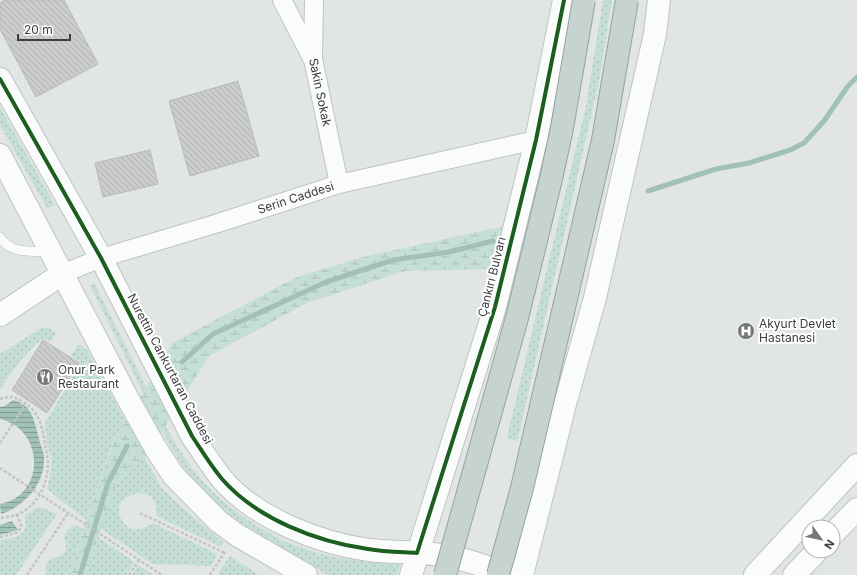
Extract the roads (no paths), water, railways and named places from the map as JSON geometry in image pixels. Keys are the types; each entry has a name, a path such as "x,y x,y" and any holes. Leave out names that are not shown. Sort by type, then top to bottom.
{"highway":[{"path":"445,575 517,318 551,179 562,128 584,0"},
{"path":"498,575 522,488 599,156 627,0"}],"street":[{"path":"282,0 313,59"},
{"name":"Sakin Sokak","path":"314,0 313,59 339,184"},
{"name":"Çankırı Bulvarı","path":"411,575 495,307 536,140 564,0"},
{"path":"522,575 595,298 655,34 660,0"},
{"name":"Nurettin Cankurtaran Caddesi","path":"0,79 101,258 179,412 203,452 223,480 244,500 263,513 290,527 318,537 344,545 368,550 442,555 472,562 511,575"},
{"name":"Serin Caddesi","path":"62,274 101,258 215,224 339,184 536,140"},
{"path":"0,155 50,253 128,399 156,449 173,475 218,521 237,535 306,575"},
{"path":"0,315 62,274"},
{"path":"755,575 857,465"},
{"path":"841,526 857,509"},
{"path":"794,575 809,559"}],"lane":[{"path":"0,238 7,246 16,250 50,253"}],"waterway":[{"path":"648,191 716,169 749,163 790,150 804,143 824,121 848,86 857,77"},
{"path":"182,362 213,334 326,282 393,260 449,252 493,241"},
{"path":"80,575 108,483 127,446"}],"place":[{"name":"Akyurt Devlet Hastanesi","path":"746,331"},
{"name":"Onur Park Restaurant","path":"45,377"}]}
